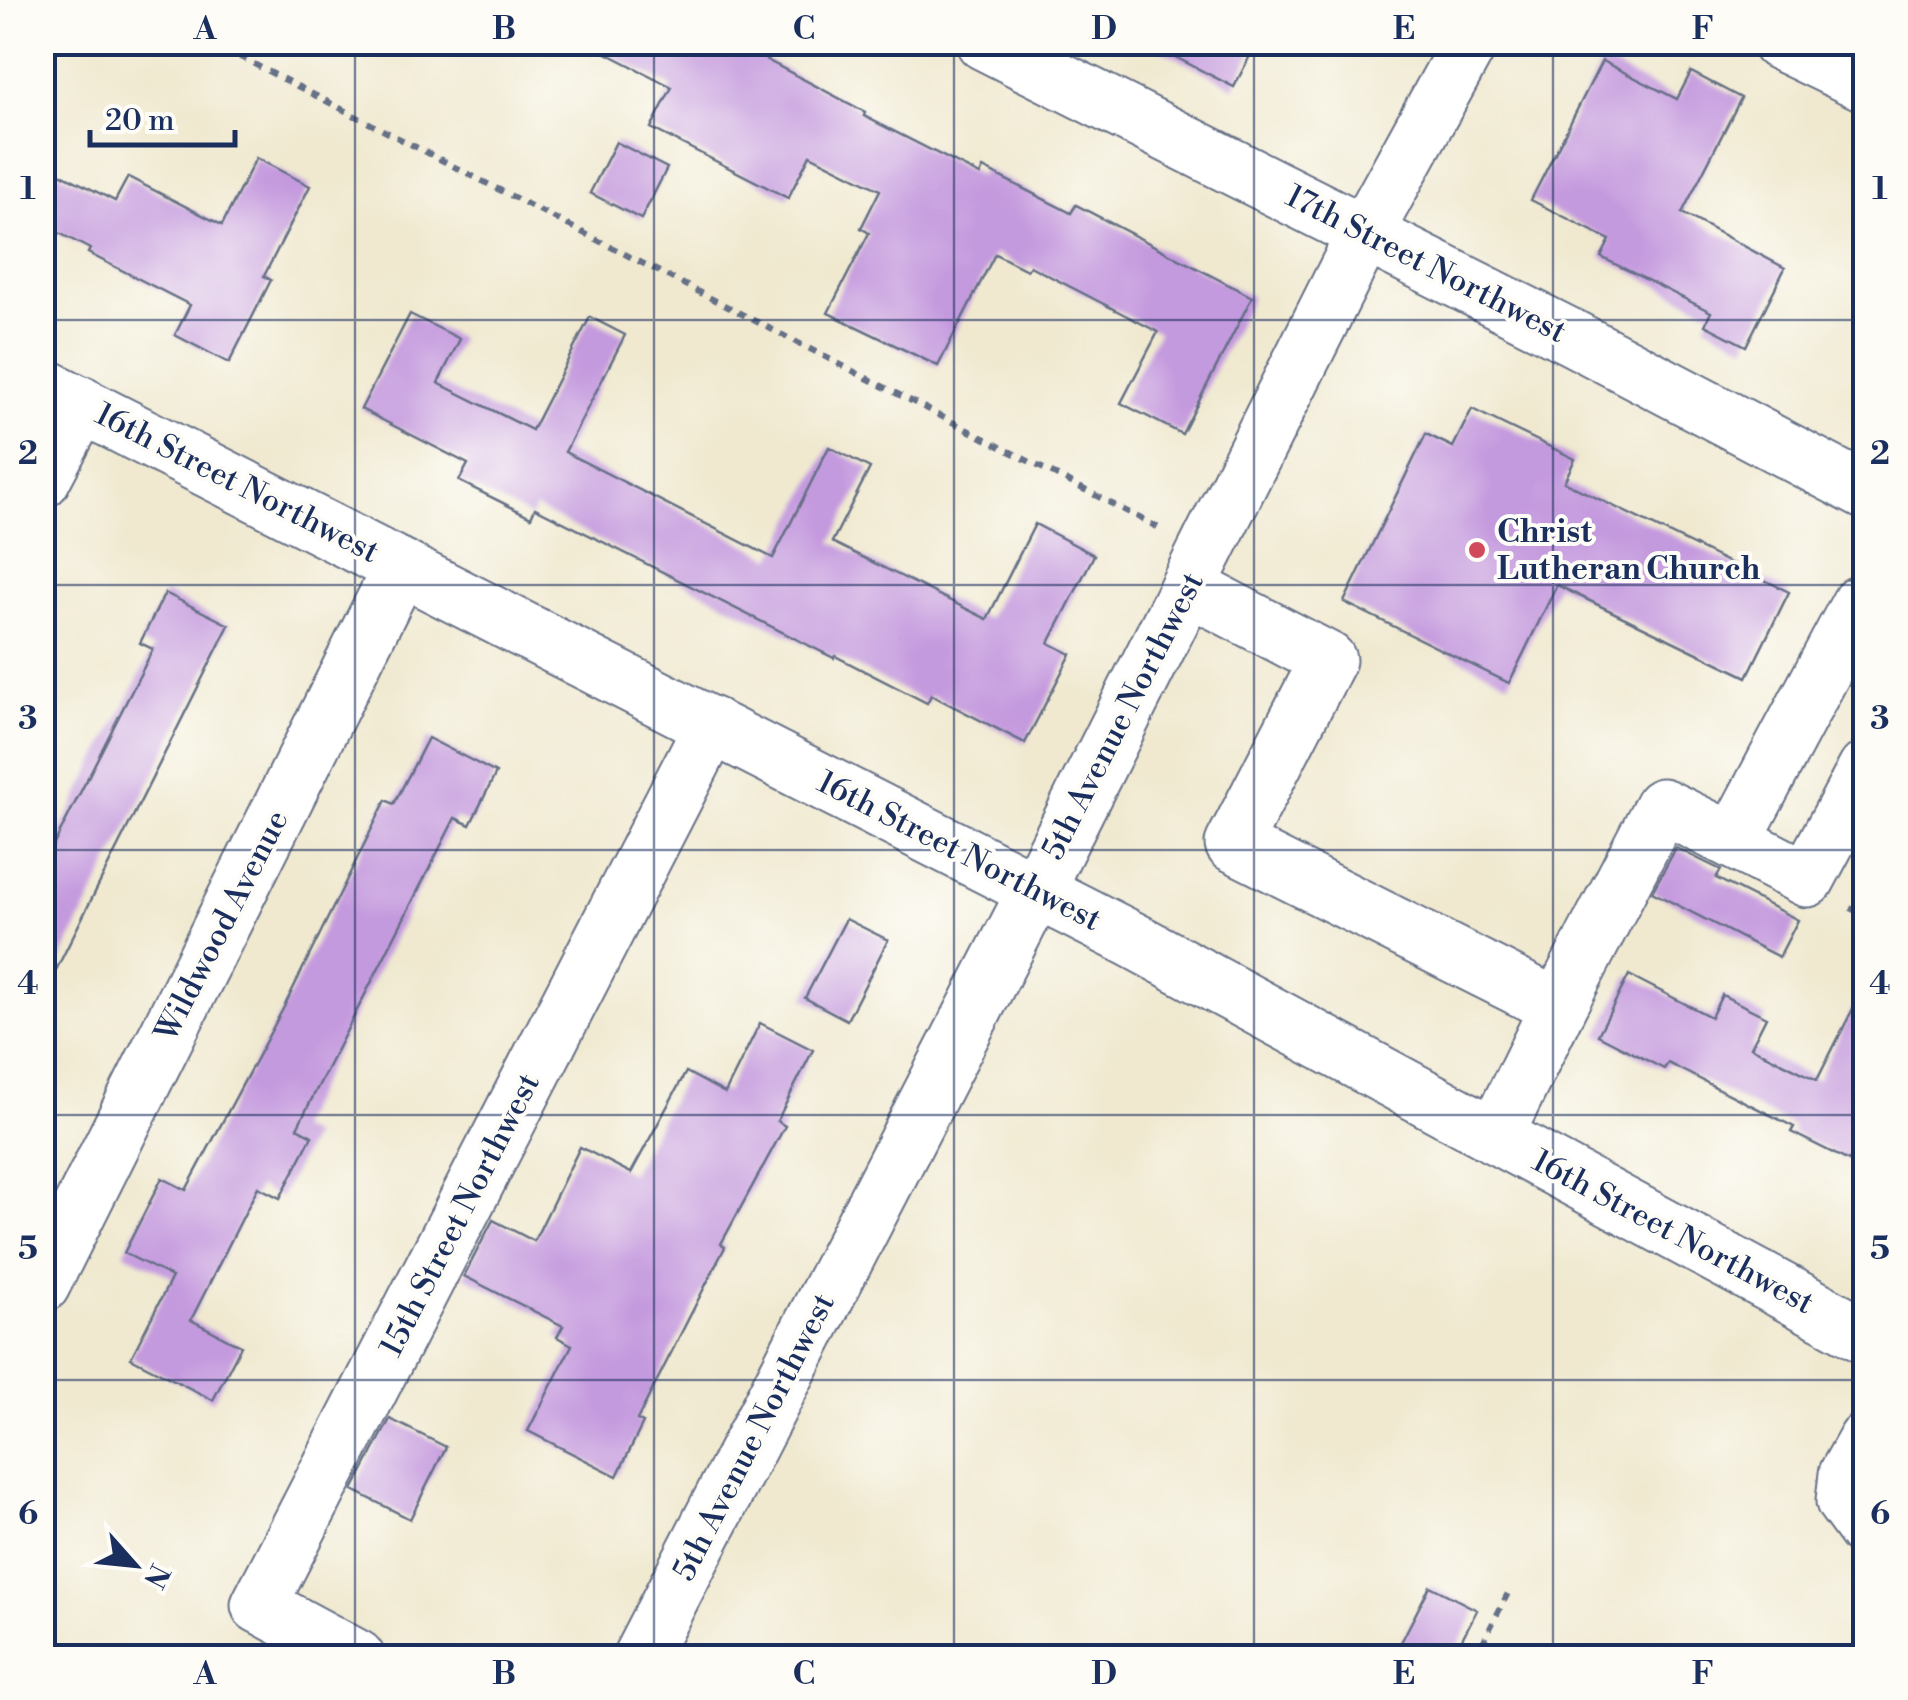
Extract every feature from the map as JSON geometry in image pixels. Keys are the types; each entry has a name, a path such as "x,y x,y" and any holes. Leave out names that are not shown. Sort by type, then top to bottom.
{"street":[{"name":"17th Street Northwest","path":"984,42 1866,492"},
{"name":"5th Avenue Northwest","path":"640,1658 1036,890 1366,234 1470,42"},
{"path":"1779,42 1866,84"},
{"path":"42,480 62,394"},
{"name":"16th Street Northwest","path":"62,394 1036,890 1866,1336"},
{"name":"Wildwood Avenue","path":"42,1284 401,567"},
{"path":"1188,587 1328,660 1233,844 1558,1008"},
{"path":"1733,841 1859,604 1866,603"},
{"name":"15th Street Northwest","path":"358,1658 259,1605 712,725"},
{"path":"1495,1136 1662,806 1807,879 1866,769"},
{"path":"1866,1440 1846,1474 1844,1501 1866,1531"}],"path":[{"path":"212,42 1165,532"},
{"path":"1475,1658 1508,1593"}],"building":[{"path":"585,42 733,42 865,112 864,116 980,175 983,168 1071,213 1076,205 1252,297 1182,434 1121,403 1158,332 1030,266 1027,270 995,254 938,366 828,313 869,233 861,228 880,190 810,155 788,198 651,128 672,87"},
{"path":"1146,42 1257,42 1234,87"},
{"path":"1602,61 1677,99 1691,72 1741,98 1682,213 1785,268 1746,346 1705,325 1711,312 1601,257 1610,240 1531,200"},
{"path":"616,142 667,168 641,219 590,193"},
{"path":"256,158 310,186 264,276 271,280 229,363 175,335 190,305 88,253 90,249 42,224 42,164 115,201 128,177 222,225"},
{"path":"410,314 460,339 438,383 532,430 590,317 625,335 565,452 773,558 829,447 870,468 832,542 987,619 1035,524 1094,555 1049,643 1071,654 1025,743 931,695 927,703 535,508 531,517 459,481 468,464 361,409"},
{"path":"1472,409 1575,459 1564,482 1789,592 1747,677 1557,585 1509,683 1344,602 1426,434 1453,447"},
{"path":"165,593 229,625 42,998 42,868 153,649 140,643"},
{"path":"428,738 496,773 470,825 455,818 297,1128 312,1136 280,1198 258,1187 191,1320 241,1346 213,1400 131,1358 172,1277 124,1253 162,1178 186,1190 284,1007 386,800 394,804"},
{"path":"1676,848 1721,870 1716,878 1798,920 1779,957 1652,892"},
{"path":"846,919 888,940 847,1020 805,998"},
{"path":"1629,975 1711,1017 1722,995 1766,1017 1751,1047 1817,1080 1866,983 1866,1127 1849,1161 1791,1132 1794,1127 1668,1063 1664,1069 1598,1035"},
{"path":"760,1023 813,1050 777,1121 785,1126 721,1244 725,1247 637,1420 643,1423 617,1476 528,1431 572,1345 557,1337 563,1326 464,1276 493,1220 534,1241 580,1147 631,1173 686,1072 725,1093"},
{"path":"390,1419 446,1447 410,1519 353,1490"},
{"path":"1430,1586 1477,1610 1452,1658 1393,1658"}],"place":[{"name":"Christ Lutheran Church","path":"1477,550"}]}
